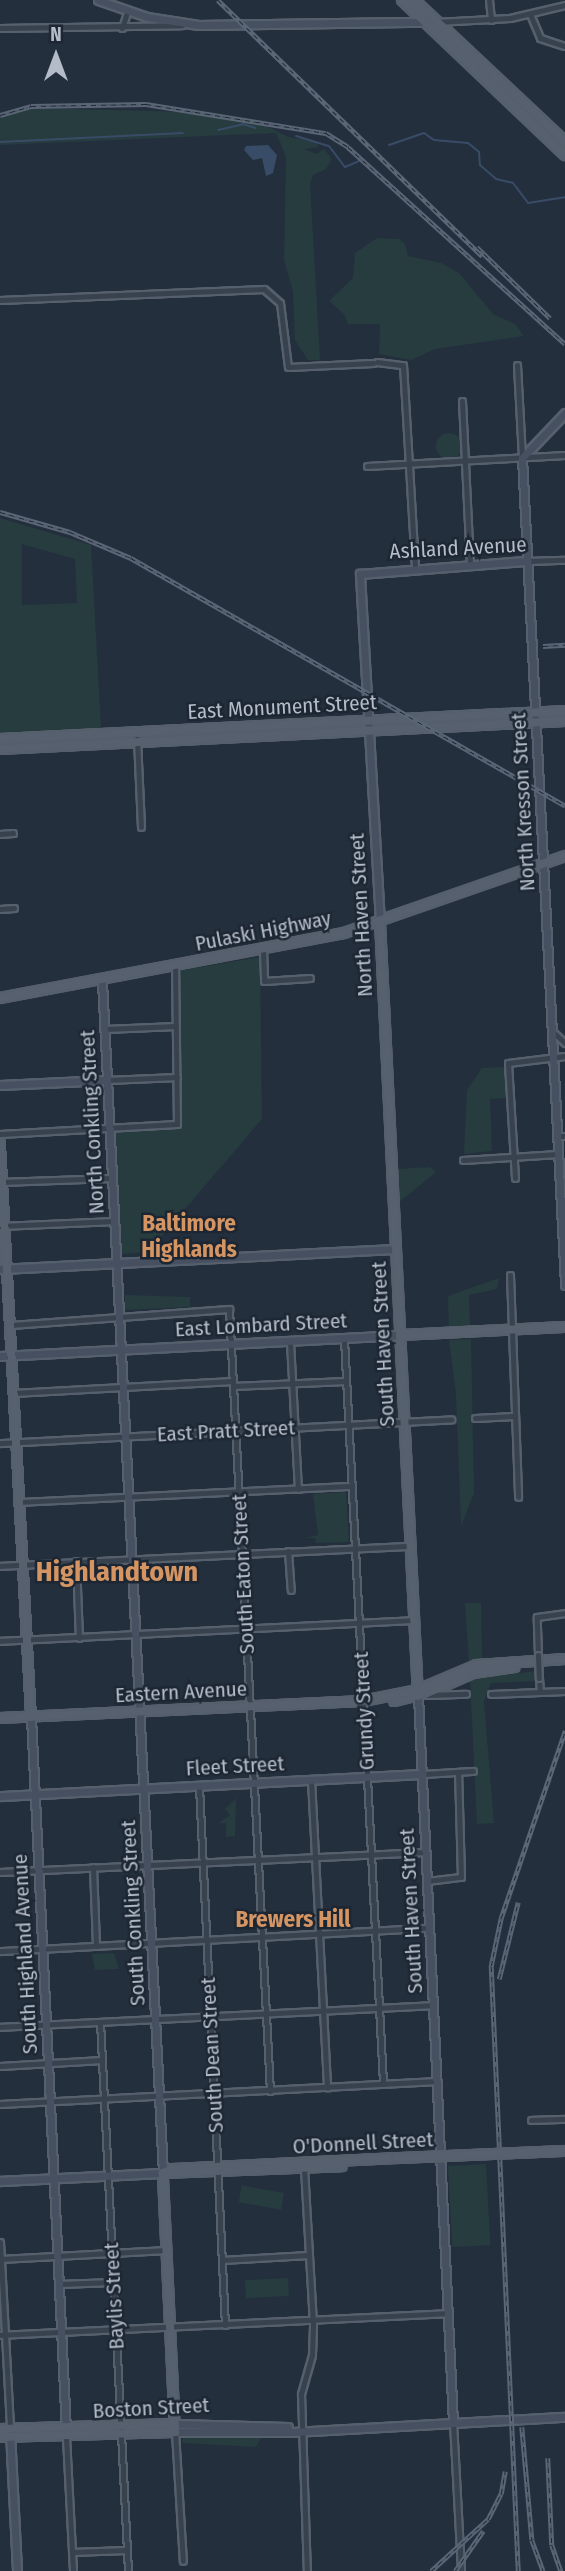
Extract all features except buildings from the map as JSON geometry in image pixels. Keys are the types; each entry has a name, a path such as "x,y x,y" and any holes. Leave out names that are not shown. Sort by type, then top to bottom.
{"main road":[{"path":"402,0 564,149"},
{"path":"414,0 564,149"},
{"name":"East Monument Street","path":"0,739 565,711"},
{"name":"East Monument Street","path":"0,749 565,721"},
{"name":"Pulaski Highway","path":"0,998 263,949 380,922 565,856"},
{"name":"North Haven Street","path":"380,922 395,1249"},
{"name":"South Highland Avenue","path":"0,1143 4,1312 9,1325 11,1355 30,1717"},
{"name":"South Haven Street","path":"395,1249 418,1693"},
{"name":"East Lombard Street","path":"400,1335 565,1327"},
{"name":"Eastern Avenue","path":"0,1718 363,1701 418,1693 477,1665 565,1662"},
{"name":"O'Donnell Street","path":"163,2173 565,2153"},
{"name":"O'Donnell Street","path":"218,2170 304,2168 398,2161"},
{"name":"South Conkling Street","path":"163,2173 175,2428"},
{"name":"Boston Street","path":"0,2429 10,2433 66,2433 175,2428"},
{"name":"Boston Street","path":"0,2437 10,2433"}],"street":[{"path":"98,0 128,10 198,25"},
{"path":"491,1 491,20"},
{"path":"0,28 491,20 565,5"},
{"path":"122,28 128,10"},
{"path":"530,14 540,38 565,46"},
{"path":"0,300 258,288 273,293 280,303 288,367 375,363 403,365 415,568"},
{"name":"North Kresson Street","path":"517,365 552,1031 561,1136 558,1154 565,1284"},
{"path":"462,401 470,565"},
{"path":"522,458 565,413"},
{"path":"367,466 565,455"},
{"name":"Ashland Avenue","path":"360,580 366,571 565,559"},
{"name":"North Haven Street","path":"360,580 380,922"},
{"path":"137,732 141,827"},
{"path":"0,834 13,833"},
{"path":"0,909 14,908"},
{"path":"263,949 264,981 310,978"},
{"path":"0,1134 177,1124 176,966"},
{"name":"North Conkling Street","path":"102,980 117,1263"},
{"path":"105,1029 176,1026"},
{"path":"552,1031 565,1043"},
{"path":"515,1178 508,1063 554,1060 565,1056"},
{"path":"0,1086 177,1077"},
{"path":"463,1160 558,1154"},
{"path":"1,1182 112,1178"},
{"path":"2,1226 114,1221"},
{"path":"3,1268 395,1249"},
{"path":"226,1257 227,1267"},
{"name":"South Conkling Street","path":"117,1263 163,2173"},
{"path":"510,1275 509,1330 518,1497"},
{"name":"South Eaton Street","path":"119,1315 229,1309 270,2091"},
{"path":"9,1325 119,1315"},
{"name":"East Lombard Street","path":"0,1356 400,1335"},
{"name":"Grundy Street","path":"344,1339 383,2084"},
{"path":"290,1342 298,1489"},
{"path":"13,1393 345,1381"},
{"path":"475,1418 514,1416"},
{"name":"East Pratt Street","path":"0,1443 451,1419"},
{"path":"19,1502 351,1486"},
{"path":"0,1566 410,1546"},
{"path":"288,1552 291,1590"},
{"path":"75,1561 79,1638"},
{"path":"540,1692 536,1622 540,1614 565,1612"},
{"path":"0,1642 414,1620"},
{"path":"491,1694 565,1691"},
{"name":"Eastern Avenue","path":"418,1693 466,1694"},
{"name":"South Haven Street","path":"418,1693 461,2571"},
{"name":"South Highland Avenue","path":"30,1717 66,2433"},
{"name":"Fleet Street","path":"0,1796 473,1771"},
{"path":"427,1881 455,1880 462,1873 458,1772"},
{"path":"312,1780 327,2088"},
{"name":"South Dean Street","path":"199,1786 225,2325"},
{"path":"0,1872 426,1852"},
{"path":"93,1867 96,1946"},
{"path":"0,1951 429,1928"},
{"path":"0,2027 433,2005"},
{"name":"Baylis Street","path":"100,2022 128,2571"},
{"path":"0,2066 102,2060"},
{"path":"0,2104 437,2081"},
{"path":"531,2120 565,2119"},
{"name":"O'Donnell Street","path":"440,2157 565,2153"},
{"path":"304,2168 312,2321 312,2355 301,2394 307,2571"},
{"name":"O'Donnell Street","path":"0,2181 163,2173"},
{"path":"0,2242 2,2335 17,2571"},
{"path":"0,2259 167,2250"},
{"path":"222,2260 308,2255"},
{"path":"58,2284 113,2282"},
{"path":"2,2335 448,2314"},
{"name":"Boston Street","path":"175,2428 229,2422 302,2430 565,2417"},
{"name":"South Conkling Street","path":"175,2428 183,2561"},
{"path":"66,2433 73,2571"},
{"path":"72,2552 126,2550"}],"green space":[{"path":"33,108 191,112 256,121 288,137 318,142 318,147 304,149 317,154 324,149 332,159 326,169 313,175 310,184 320,360 308,360 295,340 293,291 284,260 286,157 276,133 0,145 0,118"},
{"path":"377,238 399,239 405,244 408,256 441,263 459,273 493,314 515,324 524,336 435,349 411,360 379,354 380,324 348,324 344,314 329,301 353,278 355,253"},
{"path":"449,433 458,437 462,446 458,455 449,459 440,455 436,446 440,437"},
{"path":"0,518 91,545 101,728 0,734","holes":["22,544 75,559 77,603 22,605"]},
{"path":"260,957 262,1119 161,1237 160,1251 122,1254 115,1132 181,1127 178,971"},
{"path":"505,1067 507,1098 490,1099 492,1151 464,1154 467,1090 482,1068"},
{"path":"430,1167 436,1172 398,1203 397,1169"},
{"path":"499,1278 497,1289 469,1295 470,1326 449,1328 448,1296"},
{"path":"125,1295 190,1297 190,1307 125,1310"},
{"path":"471,1339 474,1493 461,1526 456,1394 449,1340"},
{"path":"346,1492 349,1542 316,1543 315,1538 305,1538 318,1535 313,1494"},
{"path":"465,1603 481,1603 482,1659 469,1662"},
{"path":"537,1671 538,1681 491,1683 484,1701 494,1823 477,1824 470,1679"},
{"path":"236,1798 235,1836 226,1837 226,1823 219,1823 230,1815 225,1809"},
{"path":"114,1953 119,1969 95,1970 92,1954"},
{"path":"486,2164 490,2245 452,2247 448,2166"},
{"path":"242,2186 284,2193 281,2210 239,2202"},
{"path":"288,2278 289,2296 246,2298 245,2280"},
{"path":"263,2435 256,2447 182,2443 183,2437"}],"water":[{"path":"268,145 277,155 273,173 266,176 262,158 253,160 244,150 246,146"}],"waterway":[{"path":"218,130 243,124 255,128"},
{"path":"0,142 183,133"},
{"path":"389,145 424,133 434,140 468,143 479,152 480,165 496,179 513,183 528,203 565,197"},
{"path":"296,136 329,146 345,167 359,161"}],"railway":[{"path":"218,0 482,256"},
{"path":"0,115 31,106 146,104 326,133 348,147 565,344"},
{"path":"477,247 550,318"},
{"path":"0,512 70,532 131,558 565,806"},
{"path":"543,646 565,645"},
{"path":"518,2571 491,1966 501,1918 565,1731"},
{"path":"499,1979 518,1902"},
{"path":"522,2427 532,2540 543,2571"},
{"path":"548,2458 552,2545 561,2571"},
{"path":"431,2571 488,2519 501,2494 505,2471"},
{"path":"455,2571 483,2531"}],"district":[{"name":"Baltimore Highlands","path":"189,1236"},
{"name":"Highlandtown","path":"117,1572"},
{"name":"Brewers Hill","path":"293,1919"}]}
